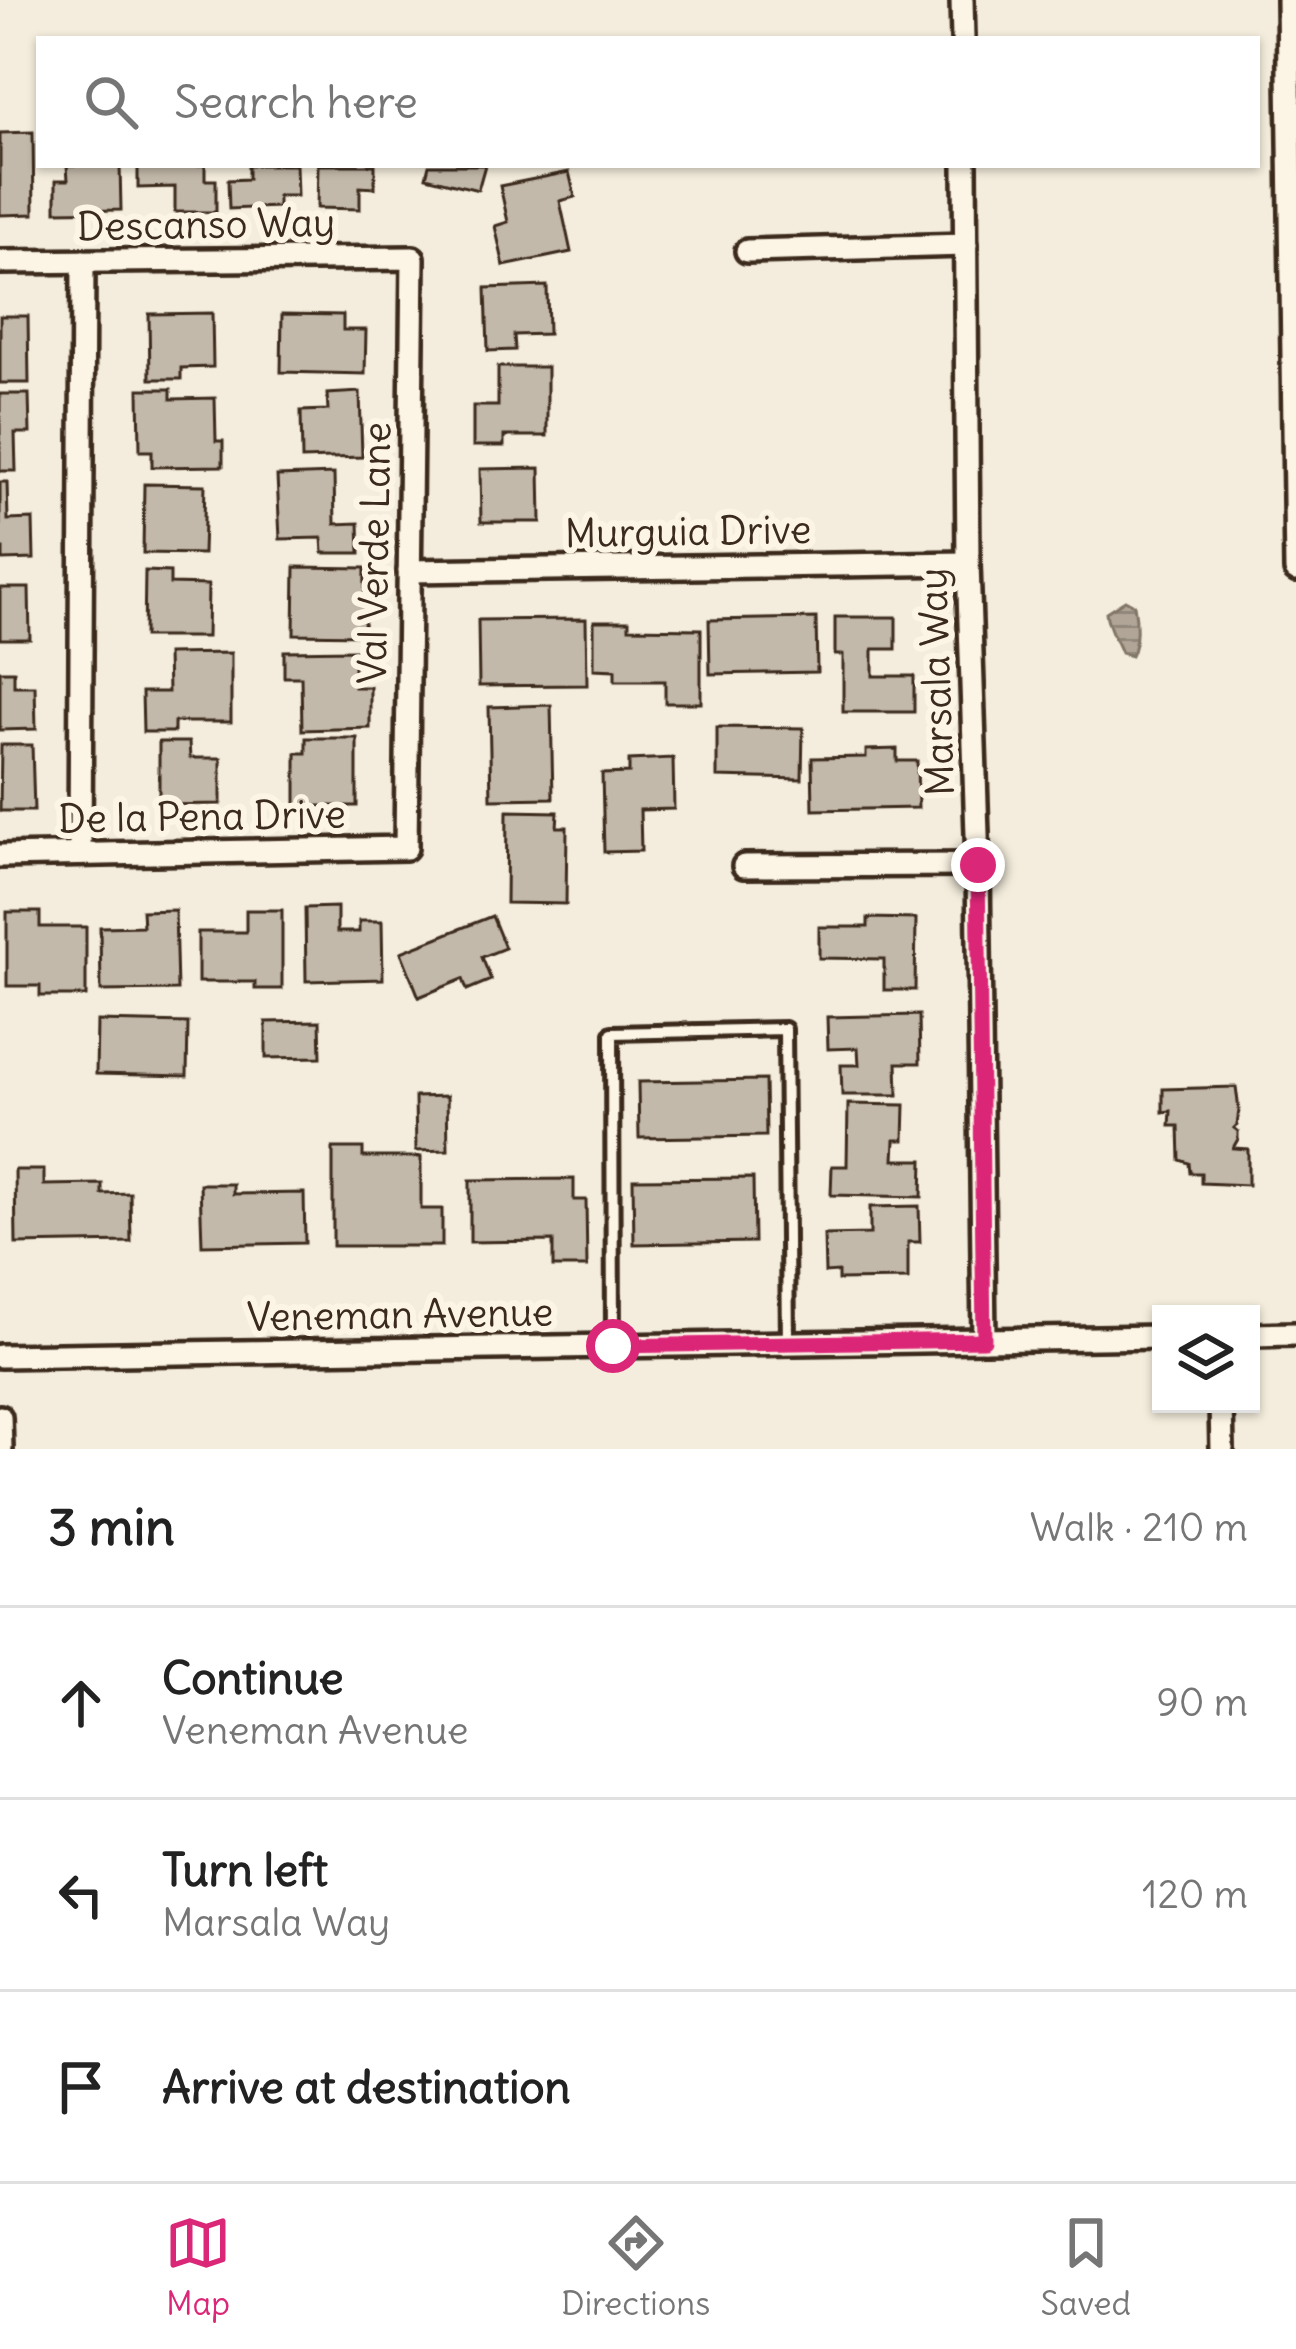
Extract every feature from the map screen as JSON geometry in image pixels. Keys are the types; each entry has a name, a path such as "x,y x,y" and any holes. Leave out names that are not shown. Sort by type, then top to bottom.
{"street":[{"path":"962,0 963,36"},
{"path":"1288,0 1293,73 1296,571"},
{"name":"Marsala Way","path":"965,168 984,1340"},
{"path":"747,251 966,245"},
{"name":"Descanso Way","path":"0,262 413,258"},
{"name":"Val Verde Lane","path":"406,848 413,258"},
{"path":"80,854 83,261"},
{"name":"Murguia Drive","path":"410,571 968,563"},
{"name":"De la Pena Drive","path":"0,856 406,848"},
{"path":"744,866 978,865"},
{"path":"1260,1335 1296,1334"},
{"name":"Veneman Avenue","path":"0,1356 1152,1337"},
{"path":"1221,1413 1222,1449"},
{"path":"0,1418 1,1449"}],"lane":[{"path":"613,1346 612,1034 785,1029 788,1343"}],"shaded area":[{"path":"1125,600 1134,605 1136,617 1131,656 1121,653 1106,612"}],"building":[{"path":"33,132 34,214 0,215 0,133"},
{"path":"67,168 120,168 121,210 56,211 56,180 68,180"},
{"path":"138,168 205,168 205,180 216,180 216,212 175,212 175,187 138,188"},
{"path":"248,168 296,168 297,196 278,196 278,207 229,209 228,180 248,179"},
{"path":"318,168 375,168 375,188 360,187 360,209 317,208"},
{"path":"428,168 484,168 478,190 426,177"},
{"path":"569,172 575,197 560,201 571,252 504,266 495,226 508,222 500,186"},
{"path":"547,286 548,334 514,335 515,350 488,351 486,288"},
{"path":"212,313 213,367 181,368 181,379 150,379 149,314"},
{"path":"282,314 343,315 343,330 366,330 365,374 281,372"},
{"path":"0,316 28,316 29,383 0,383"},
{"path":"498,367 547,367 547,436 504,436 504,446 473,446 473,406 498,406"},
{"path":"139,389 171,389 171,399 215,398 216,441 223,441 223,466 152,467 152,451 140,451"},
{"path":"360,392 362,457 302,459 301,411 328,410 327,394"},
{"path":"0,394 29,394 30,433 15,433 16,471 0,471"},
{"path":"540,468 541,522 481,522 480,469"},
{"path":"334,474 335,524 359,523 360,553 323,553 322,538 280,539 277,476"},
{"path":"0,482 7,482 8,520 33,519 34,559 3,560"},
{"path":"144,484 205,485 203,554 143,553"},
{"path":"295,567 365,568 364,635 294,634"},
{"path":"145,571 170,572 170,584 208,585 207,637 144,637"},
{"path":"0,588 29,588 30,639 0,639"},
{"path":"835,617 896,617 896,649 873,649 873,676 914,676 914,712 843,712 843,655 835,655"},
{"path":"816,618 817,672 710,674 709,620"},
{"path":"586,619 587,685 479,686 478,620"},
{"path":"594,621 629,621 629,628 701,629 701,703 665,703 665,681 615,681 615,670 594,669"},
{"path":"354,650 354,687 370,687 370,728 302,730 301,677 284,677 284,651"},
{"path":"231,653 231,722 174,722 174,732 143,732 142,692 168,692 167,654"},
{"path":"0,671 14,671 14,686 35,686 36,729 0,730"},
{"path":"551,705 553,798 491,799 489,707"},
{"path":"717,727 803,728 802,779 717,777"},
{"path":"306,738 357,738 357,806 296,806 296,753 306,753"},
{"path":"159,742 189,742 190,758 221,758 221,804 159,805"},
{"path":"1,745 32,745 34,811 0,811"},
{"path":"897,749 897,761 917,761 918,808 813,810 812,758 866,757 866,750"},
{"path":"673,758 674,809 640,810 641,851 604,852 602,774 629,773 629,760"},
{"path":"507,811 558,812 557,827 567,827 566,904 506,903"},
{"path":"337,907 337,932 359,932 359,921 382,921 383,979 306,981 305,908"},
{"path":"175,910 177,990 101,991 100,927 143,926 142,911"},
{"path":"246,910 282,910 282,989 255,989 255,982 198,982 198,932 246,932"},
{"path":"7,912 40,912 40,927 86,927 86,996 40,996 40,986 7,986"},
{"path":"492,916 505,948 482,957 491,980 467,990 463,979 419,997 401,952"},
{"path":"868,918 916,919 915,990 884,990 884,959 819,958 819,927 868,927"},
{"path":"919,1015 920,1063 897,1063 898,1095 842,1095 841,1065 859,1065 858,1048 828,1049 827,1017"},
{"path":"97,1021 188,1023 187,1076 96,1074"},
{"path":"320,1021 321,1057 266,1058 266,1022"},
{"path":"765,1080 766,1136 639,1138 638,1082"},
{"path":"1236,1087 1238,1139 1233,1148 1248,1149 1248,1185 1201,1183 1201,1173 1190,1173 1189,1163 1180,1160 1179,1126 1170,1126 1171,1111 1163,1112 1163,1089"},
{"path":"447,1096 448,1150 416,1151 415,1097"},
{"path":"848,1104 905,1105 904,1140 895,1140 894,1160 923,1160 922,1197 831,1195 832,1166 847,1166"},
{"path":"333,1148 363,1148 363,1157 421,1157 421,1209 442,1209 442,1246 333,1246"},
{"path":"15,1170 44,1170 44,1185 102,1184 102,1194 130,1193 131,1242 16,1244"},
{"path":"753,1178 754,1242 634,1244 633,1179"},
{"path":"574,1179 574,1200 586,1200 587,1267 553,1267 553,1241 470,1242 470,1180"},
{"path":"200,1184 233,1184 233,1194 304,1193 305,1243 202,1245"},
{"path":"919,1206 920,1242 908,1242 908,1279 838,1280 838,1272 825,1273 824,1235 870,1234 870,1207"}],"route":[{"path":"613,1346 984,1340 978,865"}]}
